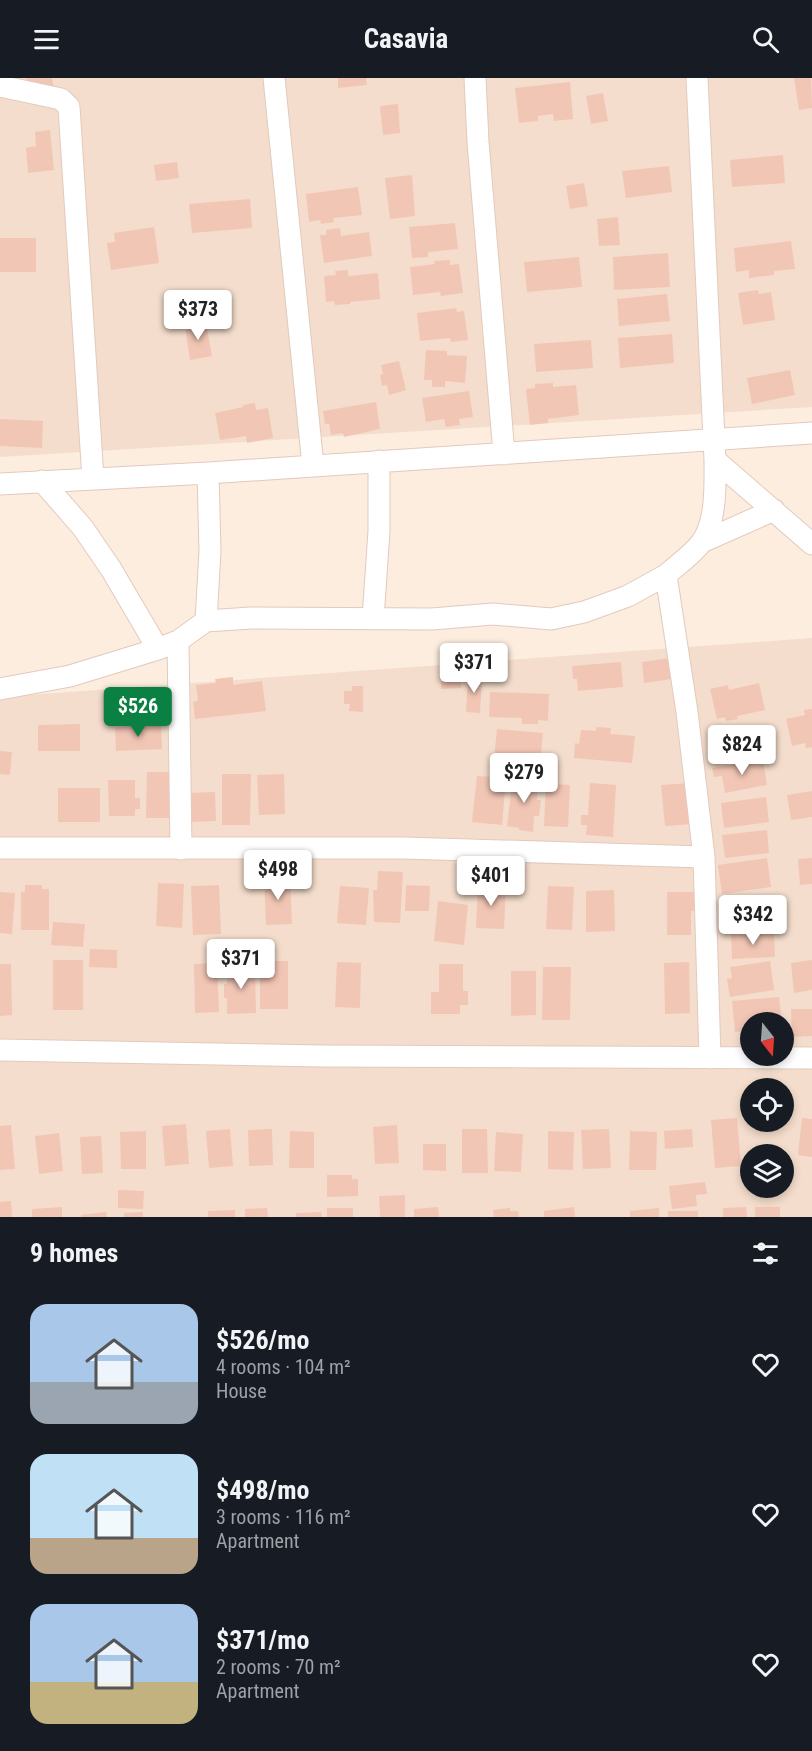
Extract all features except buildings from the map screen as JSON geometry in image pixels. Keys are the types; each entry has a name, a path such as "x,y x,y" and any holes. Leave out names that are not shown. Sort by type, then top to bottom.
{"street":[{"path":"274,78 314,466"},
{"path":"475,78 478,142 504,454"},
{"path":"697,78 715,460 714,505 702,542"},
{"path":"0,86 61,99 69,107 93,478"},
{"path":"0,484 208,473 812,433"},
{"path":"715,460 812,544"},
{"path":"373,619 380,461"},
{"path":"206,621 210,551 208,473"},
{"path":"42,481 83,528 111,569 158,649"},
{"path":"0,689 70,676 158,649 178,641 206,621 251,618 432,619 493,614 551,619 584,612 628,596 666,574 702,542 774,510"},
{"path":"666,574 687,712 704,857 710,1058"},
{"path":"178,641 181,849"},
{"path":"0,848 404,848 704,857"},
{"path":"0,1050 334,1056 812,1058"}],"shaded area":[{"path":"0,78 812,78 812,407 0,457"},
{"path":"812,638 812,1217 0,1217 0,697"}]}
